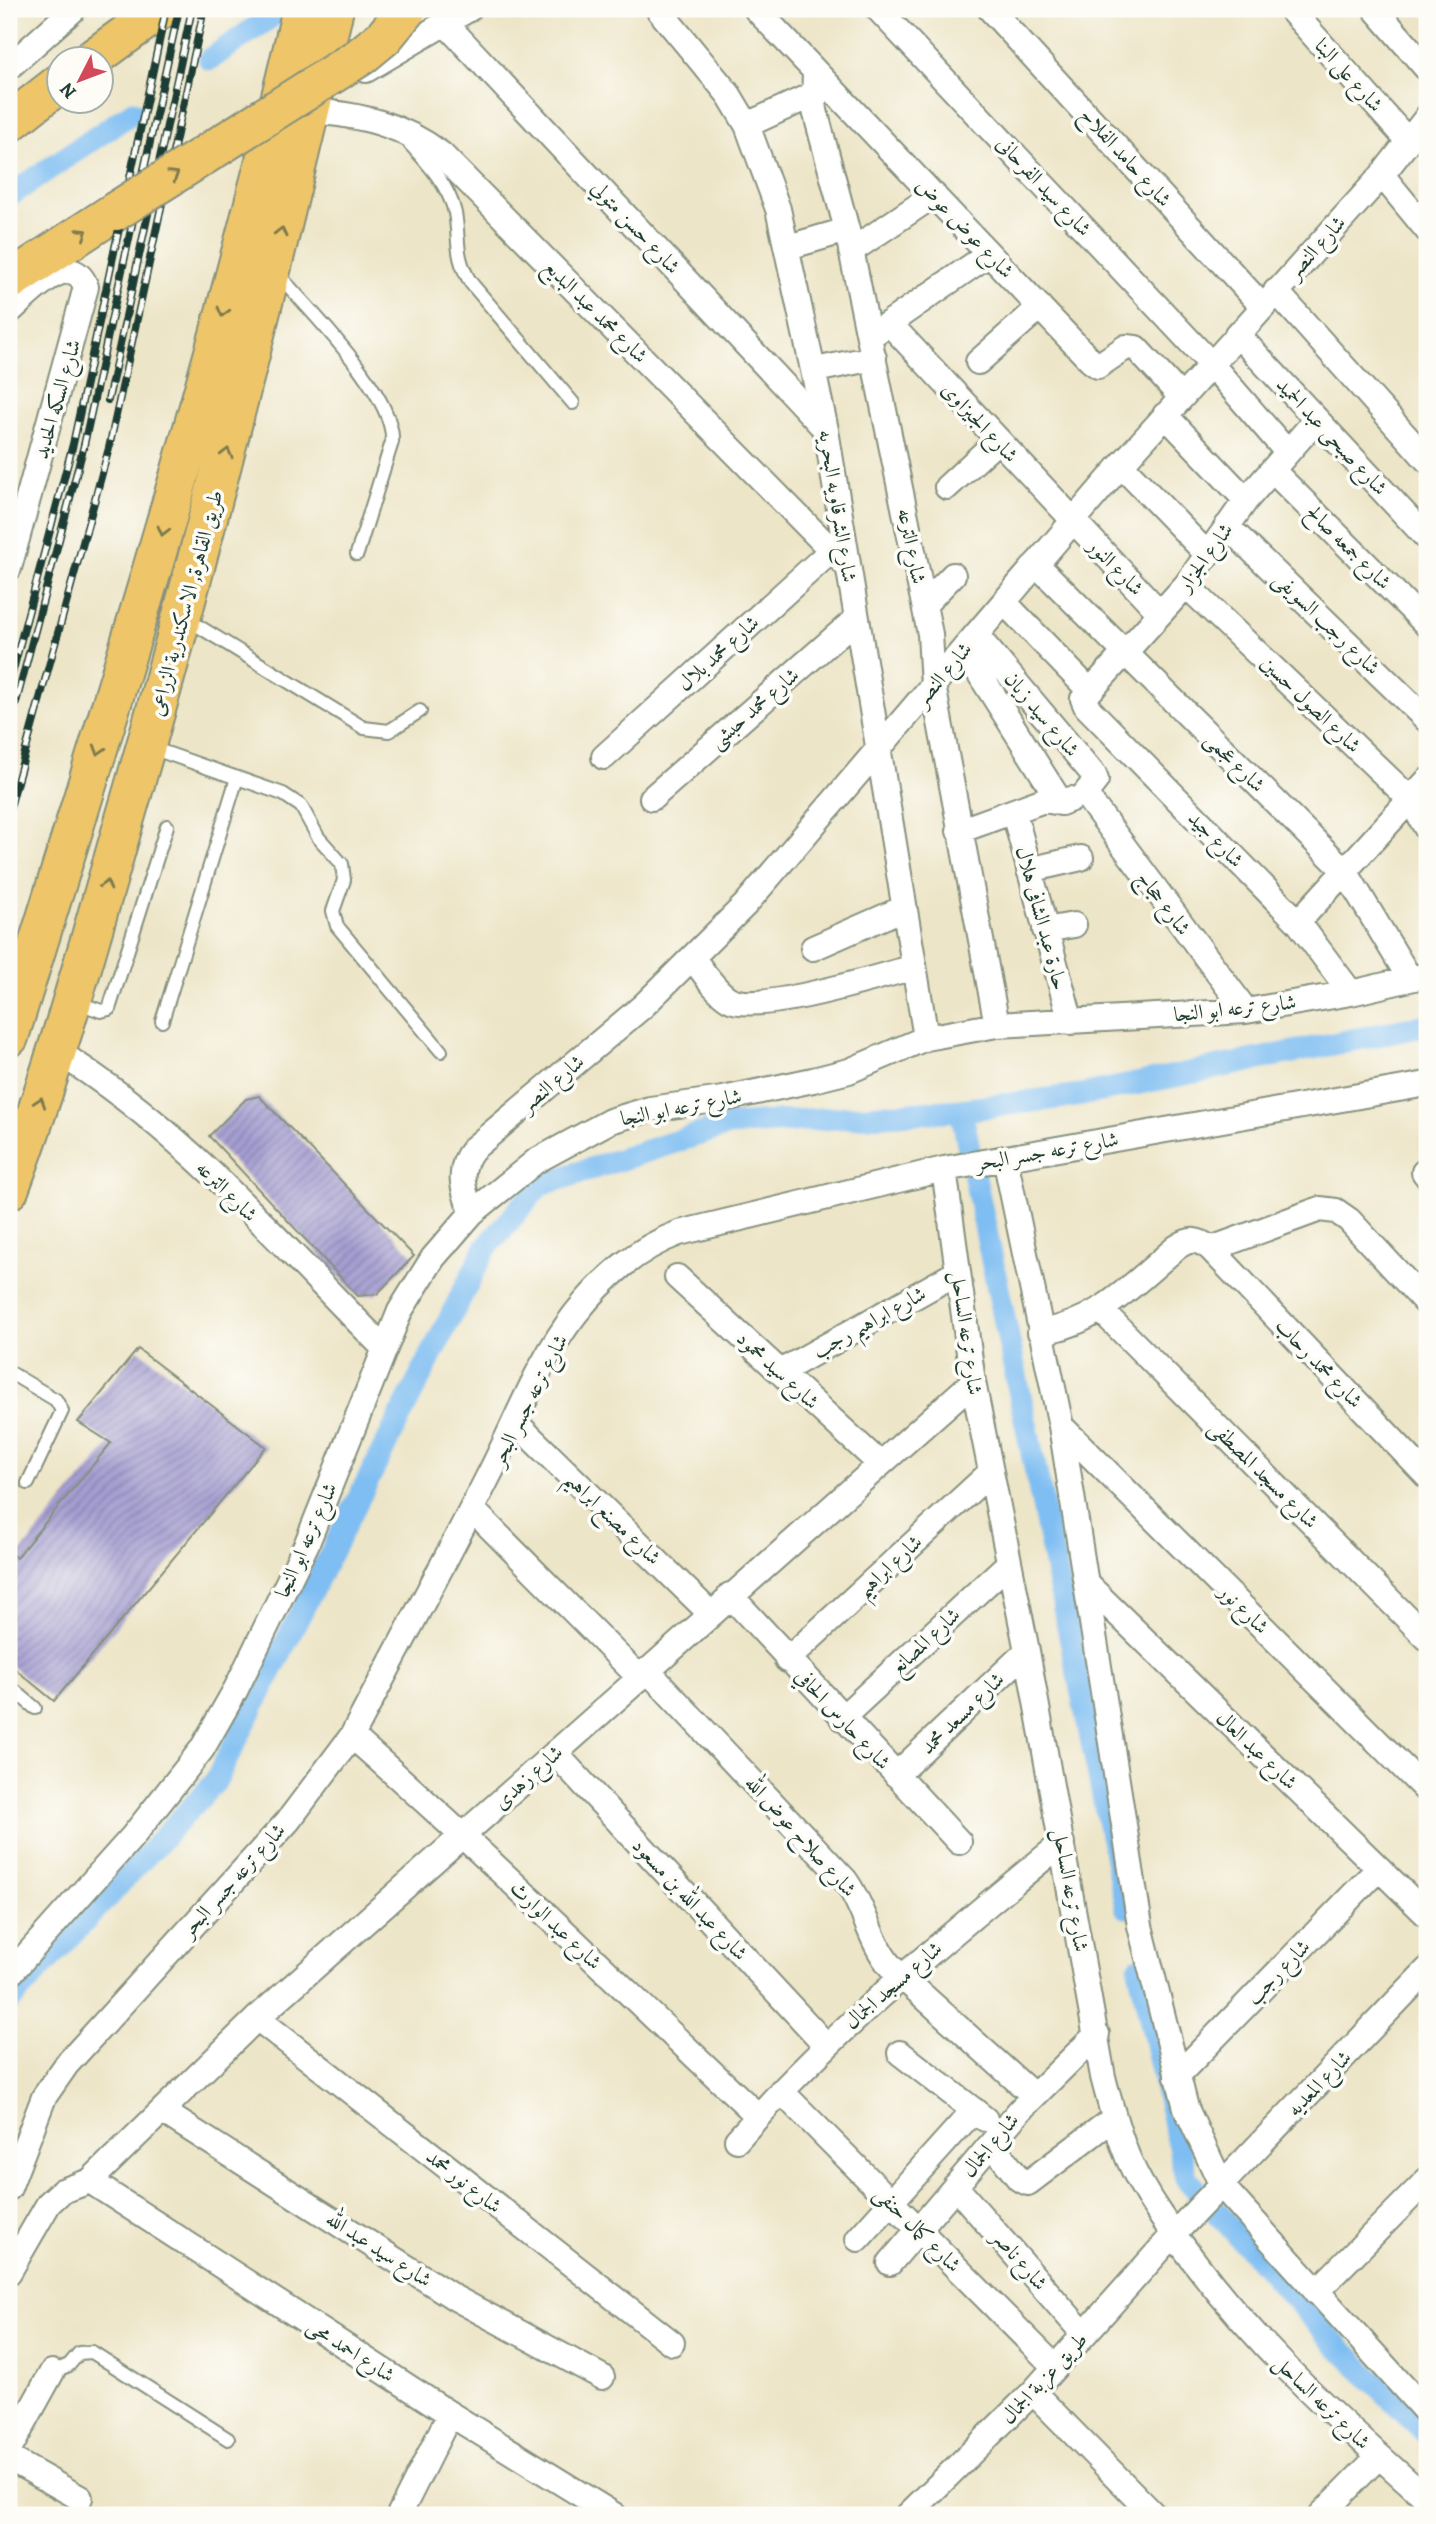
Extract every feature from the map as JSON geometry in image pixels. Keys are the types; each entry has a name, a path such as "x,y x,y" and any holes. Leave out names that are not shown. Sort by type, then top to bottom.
{"highway":[{"path":"110,46 161,9"},
{"name":"طريق القاهرة, الاسكندرية الزراعى","path":"9,1037 127,662 277,115 302,9"},
{"name":"طريق القاهرة, الاسكندرية الزراعى","path":"9,1190 72,1000 183,617 313,105 334,9"},
{"path":"9,281 361,56 384,37 407,9"},
{"path":"9,123 46,93"}],"street":[{"path":"9,67 74,9"},
{"path":"313,105 469,9"},
{"name":"شارع الشرقاويه البحريه","path":"658,9 710,68 747,125 778,209 788,247 826,430 840,559 857,618 926,1038"},
{"name":"شارع عوض عوض","path":"757,9 815,82 934,195 1098,366 1126,347 1133,347 1173,406"},
{"name":"شارع سيد الفرحانى","path":"878,9 1210,364 1279,461"},
{"name":"شارع حامد الفلاح","path":"990,9 1427,460"},
{"name":"شارع على البنا","path":"1290,9 1408,141"},
{"path":"1376,9 1427,69"},
{"name":"شارع حسن متولي","path":"446,24 826,430"},
{"path":"747,125 815,82"},
{"name":"شارع الترعه","path":"815,82 814,107 878,339 932,646 933,685 998,1025"},
{"name":"شارع محمد عبد البديع","path":"313,105 391,124 426,142 456,168 840,559"},
{"name":"شارع النصر","path":"472,1213 461,1173 466,1158 473,1149 643,1006 693,959 744,905 1072,521 1381,175 1427,117"},
{"path":"1381,175 1427,230"},
{"path":"788,247 849,241 934,195"},
{"path":"815,370 878,339 989,254"},
{"name":"شارع السكه الحديد","path":"9,312 60,271 71,270 84,282 86,294 9,568"},
{"path":"978,362 1040,307"},
{"name":"شارع صبحى عبد الحميد","path":"1237,334 1427,538"},
{"name":"شارع الجيزاوى","path":"878,339 998,441 1072,521"},
{"path":"1173,406 1246,500"},
{"name":"شارع الجزار","path":"1089,690 1186,585 1246,500 1316,419"},
{"path":"947,487 998,441"},
{"name":"شارع جمعه صالح","path":"1279,461 1427,625"},
{"path":"1121,465 1207,554"},
{"name":"شارع النور","path":"1072,521 1160,613"},
{"name":"شارع رجب السويفى","path":"1227,526 1427,719"},
{"name":"شارع محمد بلال","path":"604,757 840,559"},
{"name":"شارع عجمى","path":"1036,564 1345,871 1419,977"},
{"path":"924,605 953,575"},
{"name":"شارع الصول حسين","path":"1186,585 1410,799 1427,829"},
{"path":"1004,602 1089,690"},
{"name":"شارع محمد حبشى","path":"652,798 857,618"},
{"path":"970,642 1031,755 1061,803"},
{"name":"شارع سيد زيان","path":"970,642 1057,731 1096,777 1085,794"},
{"name":"شارع جيد","path":"1089,690 1083,699 1086,706 1298,922 1351,993"},
{"path":"1031,755 1057,731"},
{"path":"1298,922 1427,781"},
{"path":"959,831 1044,800 1061,803 1085,794"},
{"name":"شارع حجاج","path":"1085,794 1246,1011"},
{"name":"حارة عبد الشافى هلال","path":"1014,813 1071,1022"},
{"path":"1029,870 1081,858"},
{"path":"813,948 904,908"},
{"path":"1045,930 1074,925"},
{"path":"693,959 723,994 736,1002 804,997 914,967"},
{"name":"شارع ترعه ابو النجا","path":"9,1975 133,1836 202,1749 236,1689 307,1543 400,1311 433,1258 472,1213 536,1161 610,1121 650,1109 723,1099 849,1071 926,1038 998,1025 1246,1011 1351,993 1419,977"},
{"name":"شارع الترعه","path":"56,1051 120,1092 168,1132 384,1348"},
{"name":"شارع ترعه جسر البحر","path":"9,2188 44,2097 67,2064 288,1821 333,1765 352,1736 472,1510 557,1340 575,1314 626,1261 651,1244 679,1233 944,1169 1427,1084"},
{"path":"1005,1158 1061,1426 1140,1926 1186,2108 1217,2191 1316,2292 1427,2413"},
{"name":"شارع ترعه الساحل","path":"944,1169 973,1382 1027,1651 1097,2034 1114,2118 1129,2160 1236,2315 1307,2391 1427,2499"},
{"path":"1040,1332 1068,1327 1102,1311 1189,1239 1197,1240 1211,1249 1320,1209 1336,1211 1349,1220 1427,1304"},
{"name":"شارع محمد رحاب","path":"1211,1249 1427,1476"},
{"name":"شارع ابراهيم رجب","path":"780,1372 958,1272"},
{"name":"شارع سيد محمود","path":"677,1277 879,1463"},
{"name":"شارع مسجد المصطفى","path":"1102,1311 1427,1638"},
{"name":"شارع زهدى","path":"90,2181 257,2018 730,1595 973,1382"},
{"name":"شارع مصنع ابراهيم","path":"516,1423 710,1613"},
{"name":"شارع نور","path":"1061,1426 1427,1791"},
{"name":"شارع ابراهيم","path":"788,1660 991,1472"},
{"name":"شارع صلاح عوض الله","path":"472,1510 643,1674 845,1880 865,1913 882,1957 1033,2095"},
{"name":"شارع المصانع","path":"842,1718 1008,1564"},
{"name":"شارع عبد العال","path":"1088,1585 1427,1915"},
{"name":"شارع حارس الحافي","path":"730,1595 959,1842"},
{"name":"شارع مسعد محمد","path":"896,1775 1027,1651"},
{"name":"شارع عبد الوارث","path":"352,1736 464,1834 596,1964 758,2116"},
{"name":"شارع عبد الله بن مسعود","path":"555,1754 825,2045"},
{"name":"شارع مسجد الجمال","path":"737,2140 825,2045 901,1976 1062,1843"},
{"name":"شارع رجب","path":"1177,2076 1379,1868"},
{"name":"شارع المعديه","path":"1177,2231 1427,1970"},
{"name":"شارع نور محمد","path":"257,2018 672,2343"},
{"name":"شارع الجمال","path":"890,2263 1033,2095 1097,2034"},
{"path":"900,2053 974,2110 997,2138 1020,2179 1028,2183 1114,2118"},
{"name":"شارع كمال حنفى","path":"781,2091 1055,2367"},
{"path":"858,2239 974,2110"},
{"name":"شارع سيد عبد الله","path":"163,2111 455,2298 602,2377"},
{"path":"1316,2292 1427,2180"},
{"path":"9,2272 49,2203 62,2191 90,2181"},
{"name":"شارع احمد محى","path":"90,2181 450,2414 614,2515"},
{"name":"شارع ناصر","path":"956,2186 1084,2334"},
{"name":"طريق عزبة الجمال","path":"917,2513 1033,2392 1177,2231"},
{"path":"9,2450 52,2372"},
{"path":"1033,2392 1154,2515"},
{"path":"407,2513 450,2414"},
{"path":"1321,2515 1379,2456"},
{"path":"9,2458 80,2498"}],"lane":[{"path":"391,124 425,160 449,194 455,214 460,262 471,283 573,403"},
{"path":"272,268 374,389 391,424 392,442 357,554"},
{"path":"183,617 365,728 389,731 421,711"},
{"path":"146,746 283,794 301,806 318,837 344,869 344,880 332,911 337,926 441,1051"},
{"path":"162,1021 237,778"},
{"path":"72,1000 102,1011 109,1009 167,826"},
{"path":"9,1373 55,1400 62,1412 29,1483"},
{"path":"9,1686 35,1707"},
{"path":"52,2372 69,2365 79,2353 92,2352 228,2439"}],"building":[{"path":"259,1096 414,1256 377,1294 358,1296 209,1136 246,1099"},
{"path":"138,1349 266,1447 54,1701 9,1664 9,1552 16,1558 111,1443 78,1422"}],"waterway":[{"path":"210,59 281,10"},
{"path":"9,196 133,112"},
{"path":"9,2002 215,1782 485,1249 540,1185 728,1125 961,1110 1081,1095 1427,1025"},
{"path":"961,1110 1126,1907"},
{"path":"1139,1968 1186,2178 1335,2343 1427,2434"}],"railway":[{"path":"9,685 73,444 166,9"},
{"path":"9,729 84,445 179,9"},
{"path":"108,400 192,9"},
{"path":"9,811 109,448 204,9"}]}
